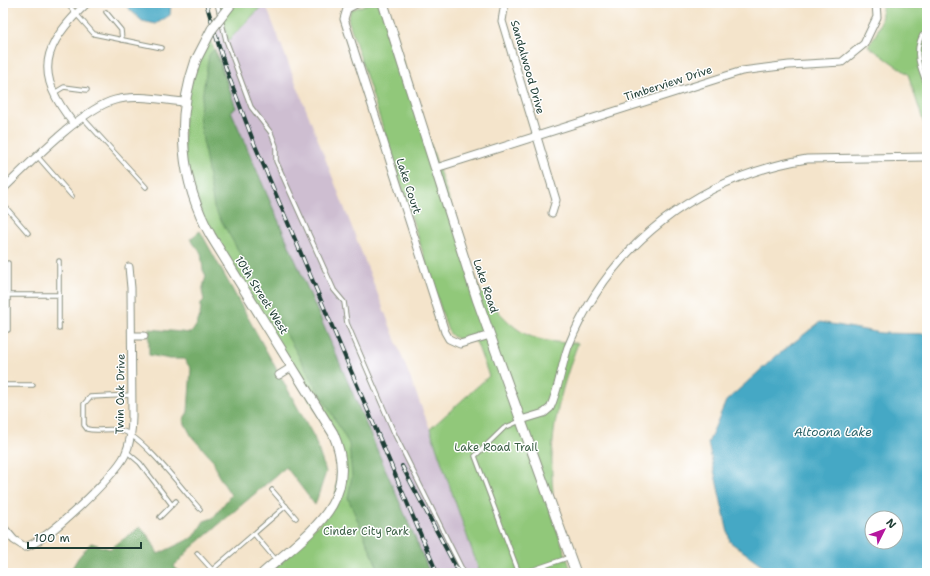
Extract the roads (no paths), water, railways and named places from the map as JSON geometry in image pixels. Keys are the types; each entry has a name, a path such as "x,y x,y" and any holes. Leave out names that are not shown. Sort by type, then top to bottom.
{"street":[{"path":"74,124 54,94 48,68 52,46 63,27 87,3"},
{"name":"10th Street West","path":"232,3 212,29 196,60 184,102 183,152 188,180 197,208 212,236 334,436 340,455 341,476 336,498 324,518 263,573"},
{"name":"Lake Court","path":"358,3 347,9 344,19 445,332 449,339 460,344 490,335"},
{"name":"Lake Road","path":"383,3 490,335 576,573"},
{"name":"Sandalwood Drive","path":"505,3 502,21 556,200 552,213"},
{"name":"Timberview Drive","path":"436,168 742,71 789,64 842,62 864,44 877,17 876,3"},
{"path":"4,186 74,124 102,104 128,98 184,102"},
{"path":"521,420 544,413 550,408 568,348 598,289 610,272 641,238 683,205 709,191 751,172 788,162 807,159 927,157"},
{"name":"Twin Oak Drive","path":"3,527 14,540 25,547 39,542 105,483 120,464 131,434 132,336 129,266"},
{"path":"132,336 144,336"},
{"path":"279,375 292,367"}],"lane":[{"path":"217,3 226,40 251,106 271,133 276,146 276,161 334,290 344,302 347,323 395,435 464,573"},
{"path":"70,7 94,34 162,48"},
{"path":"106,12 121,30 122,40"},
{"path":"927,36 922,35 917,47 918,62 927,86"},
{"path":"54,94 64,87 87,90"},
{"path":"83,118 146,187"},
{"path":"38,157 72,196"},
{"path":"3,204 28,233"},
{"path":"59,261 59,329"},
{"path":"8,263 8,330"},
{"path":"3,295 59,295"},
{"path":"3,385 33,385"},
{"path":"132,395 90,397 84,404 84,425 87,429 121,430 131,434 143,444 200,509"},
{"path":"519,573 475,456 504,428 521,420"},
{"path":"126,451 140,463 172,505"},
{"path":"272,490 296,518"},
{"path":"3,492 3,498"},
{"path":"160,517 176,501"},
{"path":"197,553 213,571 286,506"},
{"path":"254,534 277,561"},
{"path":"523,573 570,557"}],"water":[{"path":"127,3 171,3 170,15 156,24 142,21 125,5"},
{"name":"Altoona Lake","path":"820,322 881,333 927,334 927,573 773,573 730,542 708,443 726,401 775,357"}],"railway":[{"path":"206,3 226,69 254,143 437,573"},
{"path":"402,466 459,573"}],"park label":[{"name":"Lake Road Trail","path":"496,447"},
{"name":"Cinder City Park","path":"366,531"}]}
